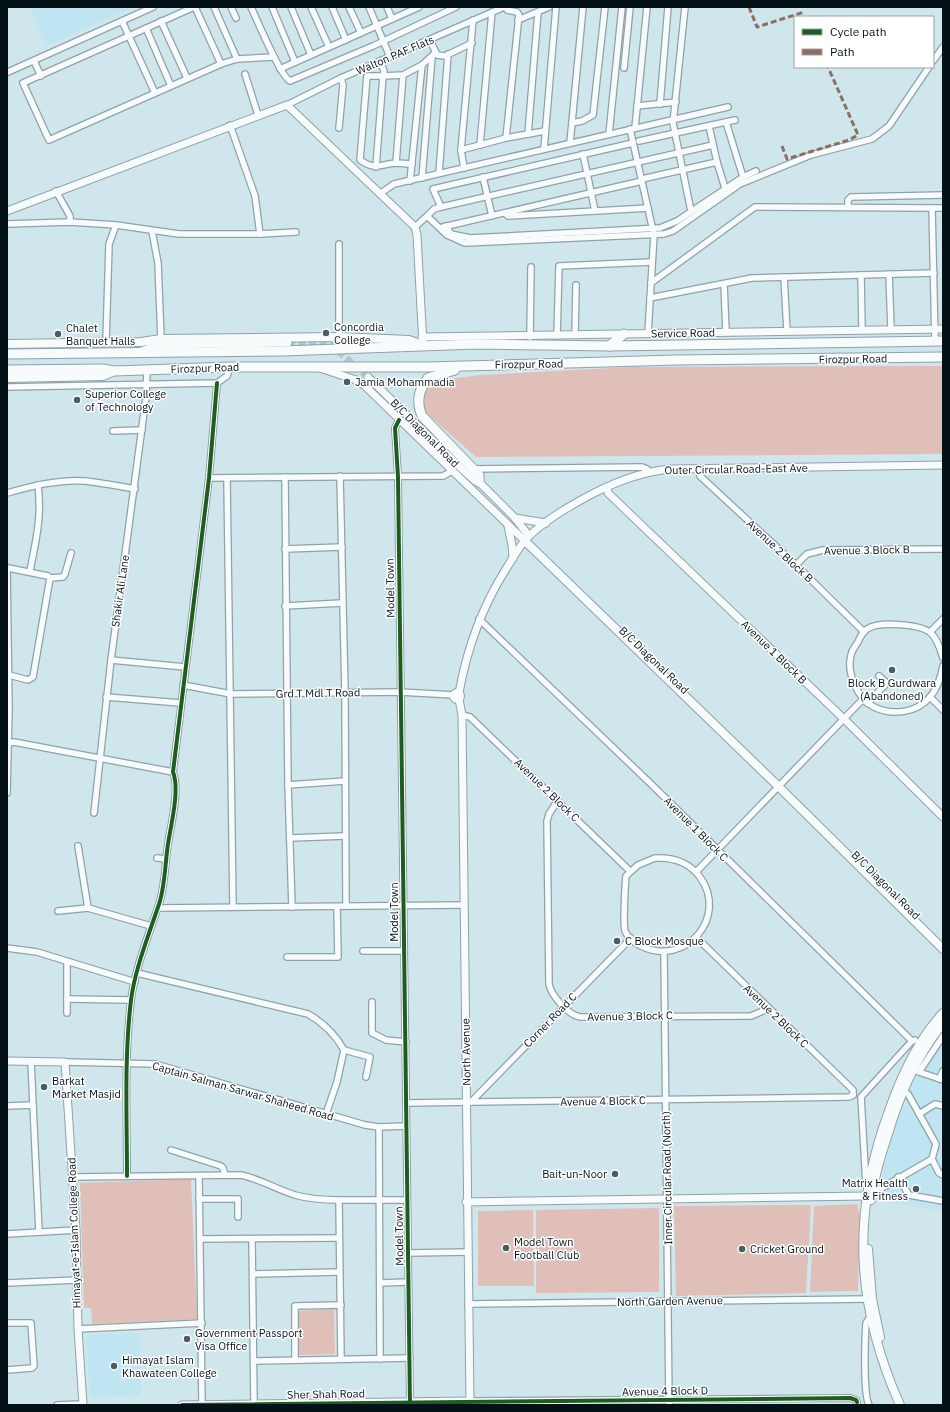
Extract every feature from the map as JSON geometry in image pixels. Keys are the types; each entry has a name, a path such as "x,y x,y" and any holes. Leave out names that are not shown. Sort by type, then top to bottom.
{"main road":[{"path":"609,346 624,334"},
{"name":"Firozpur Road","path":"7,344 141,342 161,339 339,337 476,344 609,346 939,341"},
{"name":"Firozpur Road","path":"7,354 283,351 422,341"},
{"name":"Firozpur Road","path":"7,370 103,369 114,371 230,367 428,366 676,360 943,357"},
{"path":"479,482 479,475 422,416 418,407 418,398 428,378 443,372 480,365"},
{"name":"Firozpur Road","path":"7,378 103,376 114,371"},
{"name":"B/C Diagonal Road","path":"527,539 943,941"},
{"name":"B/C Diagonal Road","path":"780,784 943,949"},
{"path":"912,1070 920,1043 943,1013"},
{"path":"900,1405 884,1366 870,1318 863,1236 873,1158 899,1091 912,1070 941,1035 943,1023"},
{"path":"869,1299 889,1365 906,1405"}],"street":[{"path":"8,72 153,7"},
{"path":"221,64 194,7 23,83 49,140 221,64 237,59 258,56 274,57"},
{"path":"214,7 237,59"},
{"path":"231,7 236,18"},
{"path":"251,7 286,80 294,80 456,7"},
{"path":"272,7 296,62"},
{"path":"291,7 311,55"},
{"path":"311,7 329,47"},
{"path":"332,7 346,40"},
{"path":"349,7 361,33"},
{"path":"369,7 390,57"},
{"path":"387,7 392,19"},
{"path":"280,69 392,19 408,9 418,7"},
{"path":"483,7 486,14"},
{"path":"505,7 507,10 517,12 518,20 506,138"},
{"name":"Walton PAF Flats","path":"287,105 341,78 505,7"},
{"path":"518,20 549,7"},
{"path":"544,149 556,7"},
{"path":"570,142 583,7"},
{"path":"572,123 582,121 593,115 605,7"},
{"path":"609,134 622,7"},
{"path":"624,68 630,7"},
{"path":"647,7 637,106 633,129 638,161 654,235 648,333"},
{"path":"660,104 668,7"},
{"path":"684,7 674,134 691,211"},
{"path":"480,144 492,12"},
{"path":"528,134 538,12"},
{"path":"464,168 461,150 473,20"},
{"path":"122,21 155,93"},
{"path":"161,21 187,78"},
{"path":"146,28 172,86"},
{"path":"422,178 433,55 430,40"},
{"path":"412,164 396,163 376,167 369,166 360,160 367,76 403,75 422,64 433,55 445,56 472,43"},
{"path":"934,60 943,47"},
{"path":"439,173 448,54"},
{"path":"34,61 41,76"},
{"path":"376,167 384,72 380,61"},
{"path":"410,180 422,64"},
{"path":"427,216 439,229 453,239 465,243 664,234 673,231 740,184 811,155 872,139 889,126 927,68"},
{"path":"245,74 258,115"},
{"path":"396,163 403,75"},
{"path":"339,128 343,85 341,78"},
{"path":"637,106 676,102"},
{"path":"7,210 230,125 287,105 415,227 417,235 422,341"},
{"path":"381,193 388,187 410,180 570,142 728,107"},
{"path":"441,207 433,189 736,120"},
{"path":"726,122 743,177"},
{"path":"230,125 255,196 260,234"},
{"path":"710,126 717,162 725,188"},
{"path":"461,150 506,138 545,131"},
{"path":"415,227 434,209 441,207 713,144"},
{"path":"583,154 595,211"},
{"path":"439,229 446,226 591,193 717,162"},
{"path":"446,226 451,234 470,238 653,229 667,226 725,188 756,171"},
{"path":"483,177 492,216"},
{"path":"56,191 70,216 70,222"},
{"path":"848,207 848,200 851,197 943,195"},
{"path":"651,283 755,207 943,208"},
{"path":"505,213 508,216 648,208"},
{"path":"932,208 935,329 939,341"},
{"path":"7,224 70,222 116,225 179,234 260,234 296,232"},
{"path":"106,342 109,244 116,225"},
{"path":"152,231 158,263 161,339"},
{"path":"339,244 339,337"},
{"path":"557,336 559,266 652,262"},
{"path":"530,336 531,267"},
{"path":"650,298 752,278 934,273"},
{"path":"889,274 891,329"},
{"path":"861,275 862,329"},
{"path":"784,277 787,331"},
{"path":"724,284 726,332"},
{"path":"575,335 576,285"},
{"name":"Service Road","path":"422,341 648,333 943,329"},
{"path":"141,342 203,344"},
{"path":"139,352 155,346 288,343"},
{"path":"315,366 360,382 508,526 527,539"},
{"path":"7,387 148,383 218,383 228,376 230,367"},
{"name":"Shakir Ali Lane","path":"94,813 110,660 135,489 148,383 147,370"},
{"name":"B/C Diagonal Road","path":"368,377 463,470 475,481 479,482 515,518 527,539"},
{"path":"127,1176 127,1063 131,1000 137,973 158,908 166,859 175,788 173,772 209,478 218,383"},
{"name":"Model Town","path":"399,420 395,428 398,477 410,1403"},
{"path":"113,431 142,430"},
{"name":"Outer Circular Road-East Ave","path":"457,696 468,650 479,619 489,597 513,558 527,539 546,523 574,504 607,487 649,473 671,469 943,465"},
{"path":"473,469 642,467 647,469 649,473"},
{"name":"Avenue 2 Block B","path":"699,469 700,476 796,565 864,632"},
{"path":"209,478 443,476 452,471"},
{"path":"340,476 345,692 344,836 346,906"},
{"path":"285,477 286,694 292,907"},
{"path":"227,479 233,907"},
{"path":"7,493 38,485 80,481 135,489"},
{"path":"30,571 39,526 40,504 38,485"},
{"name":"Avenue 1 Block B","path":"607,487 608,493 844,719 943,817"},
{"path":"515,518 546,523"},
{"path":"508,526 513,558"},
{"path":"285,549 342,547"},
{"name":"Avenue 3 Block B","path":"796,565 807,554 823,550 943,549"},
{"path":"7,793 9,675 8,568 30,571 48,576 50,578 63,577 71,553"},
{"path":"9,675 28,680 33,677 50,578"},
{"path":"285,606 342,603"},
{"name":"Avenue 1 Block C","path":"479,619 646,778 717,850 912,1041"},
{"path":"930,632 943,619"},
{"path":"943,658 935,638 930,632 915,626 893,625 875,626 864,632 852,651 850,662 857,689 865,701 880,709 896,712 914,709 930,697 938,683 943,666"},
{"path":"110,660 185,667"},
{"path":"696,872 844,719 887,683 879,676"},
{"name":"Grd T Mdl T Road","path":"183,685 231,694 400,692 457,696"},
{"name":"North Avenue","path":"457,696 462,715 464,904 469,1102 466,1202 468,1304 474,1403"},
{"path":"106,697 181,703"},
{"path":"930,697 943,710"},
{"name":"Avenue 2 Block C","path":"462,715 470,717 558,800 630,871"},
{"path":"8,741 173,772"},
{"path":"288,785 345,781"},
{"name":"Avenue 3 Block C","path":"558,800 549,814 547,821 549,984 553,994 564,1006 574,1015 580,1017 751,1016 762,1011 766,1006"},
{"path":"290,838 344,836"},
{"path":"78,846 88,908"},
{"path":"157,858 166,859"},
{"path":"662,858 681,862 696,872 704,882 709,912 705,925 697,938 684,947 664,952 646,948 626,933 626,879 630,871 644,862 662,858"},
{"path":"158,908 337,907 464,904"},
{"path":"287,958 338,957 337,907"},
{"path":"58,911 88,908 151,926"},
{"name":"Corner Road C","path":"469,1102 631,938"},
{"name":"Avenue 2 Block C","path":"697,938 853,1090 853,1095"},
{"path":"7,948 37,952 135,982"},
{"path":"363,951 403,951"},
{"name":"Inner Circular Road (North)","path":"664,952 668,1199 669,1402"},
{"path":"67,962 67,1013"},
{"path":"137,973 308,1014 321,1021 330,1029 344,1050 370,1057 366,1077"},
{"path":"67,999 131,1000"},
{"path":"372,1002 372,1033 386,1040 406,1042"},
{"path":"869,1195 861,1097 912,1041 916,1040 920,1043"},
{"path":"326,1114 339,1076 344,1050"},
{"path":"31,1061 38,1232"},
{"name":"Captain Salman Sarwar Shaheed Road","path":"7,1062 31,1061 155,1064 326,1114 378,1127 406,1126"},
{"name":"Himayat-e-Islam College Road","path":"65,1062 76,1230 78,1329 83,1405"},
{"path":"912,1070 941,1079 943,1072"},
{"path":"899,1091 908,1094 936,1144 932,1159 939,1173 943,1175"},
{"path":"853,1095 861,1097"},
{"name":"Avenue 4 Block C","path":"406,1103 849,1097 853,1095"},
{"path":"919,1114 936,1104 943,1106"},
{"path":"7,1106 33,1105"},
{"path":"378,1127 380,1359"},
{"path":"936,1144 943,1141"},
{"path":"171,1150 221,1166 223,1168 224,1175"},
{"path":"466,1202 869,1195 898,1177 932,1159"},
{"path":"72,1177 241,1175 258,1179 280,1190 305,1197 339,1200 408,1200"},
{"path":"199,1176 202,1404"},
{"path":"898,1177 909,1195 943,1201"},
{"path":"200,1199 238,1199 238,1217"},
{"path":"339,1200 341,1359"},
{"path":"7,1234 76,1230"},
{"path":"200,1239 339,1238"},
{"path":"252,1239 255,1360 254,1405"},
{"path":"408,1253 468,1252"},
{"path":"253,1274 339,1272"},
{"path":"7,1283 77,1280"},
{"path":"380,1283 408,1282"},
{"name":"North Garden Avenue","path":"468,1304 869,1299"},
{"path":"295,1360 295,1306 341,1305"},
{"path":"857,1403 868,1402 866,1326 867,1320 870,1318"},
{"path":"7,1323 31,1323 34,1366 32,1368 7,1370"},
{"path":"78,1329 202,1323"},
{"path":"255,1360 410,1358"},
{"name":"Avenue 4 Block D","path":"474,1403 669,1402 850,1398 856,1400 857,1403"},
{"name":"Sher Shah Road","path":"182,1405 474,1403"},
{"path":"57,1405 83,1405"}],"shaded area":[{"path":"29,7 132,7 47,46"},
{"path":"943,366 943,454 476,457 425,412 421,402 431,381 481,375 630,367"},
{"path":"943,1026 943,1211 878,1201 886,1157 895,1128 922,1060"},
{"path":"191,1179 197,1319 92,1324 91,1308 84,1308 80,1183"},
{"path":"857,1204 860,1216 858,1291 810,1292 814,1206"},
{"name":"Cricket Ground","path":"811,1205 806,1293 676,1296 674,1206"},
{"path":"659,1208 659,1292 536,1293 536,1210"},
{"name":"Model Town Football Club","path":"533,1210 534,1286 478,1286 478,1211"},
{"path":"334,1309 335,1354 299,1355 299,1311"},
{"name":"Himayat Islam Khawateen College","path":"139,1333 141,1396 90,1397 86,1335"}],"tunnel":[{"path":"288,343 323,344 332,346 368,377"}],"marked path":[{"path":"749,7 757,27 804,12"},
{"path":"782,146 787,159 849,140 858,135 828,68"}],"cycle path":[{"path":"127,1176 127,1044 131,1000 139,965 162,893 174,807 176,788 173,772 209,478 217,383"},
{"path":"399,420 395,428 398,477 410,1405"},
{"path":"182,1405 850,1398 856,1400 857,1402"}],"place":[{"name":"Concordia College","path":"326,333"},
{"name":"Chalet Banquet Halls","path":"58,334"},
{"name":"Jamia Mohammadia","path":"347,382"},
{"name":"Superior College of Technology","path":"77,400"},
{"name":"Block B Gurdwara (Abandoned)","path":"892,670"},
{"name":"C Block Mosque","path":"617,941"},
{"name":"Barkat Market Masjid","path":"44,1087"},
{"name":"Bait-un-Noor","path":"615,1174"},
{"name":"Matrix Health & Fitness","path":"916,1189"},
{"name":"Model Town Football Club","path":"506,1248"},
{"name":"Cricket Ground","path":"742,1249"},
{"name":"Government Passport Visa Office","path":"187,1339"},
{"name":"Himayat Islam Khawateen College","path":"114,1366"}]}
